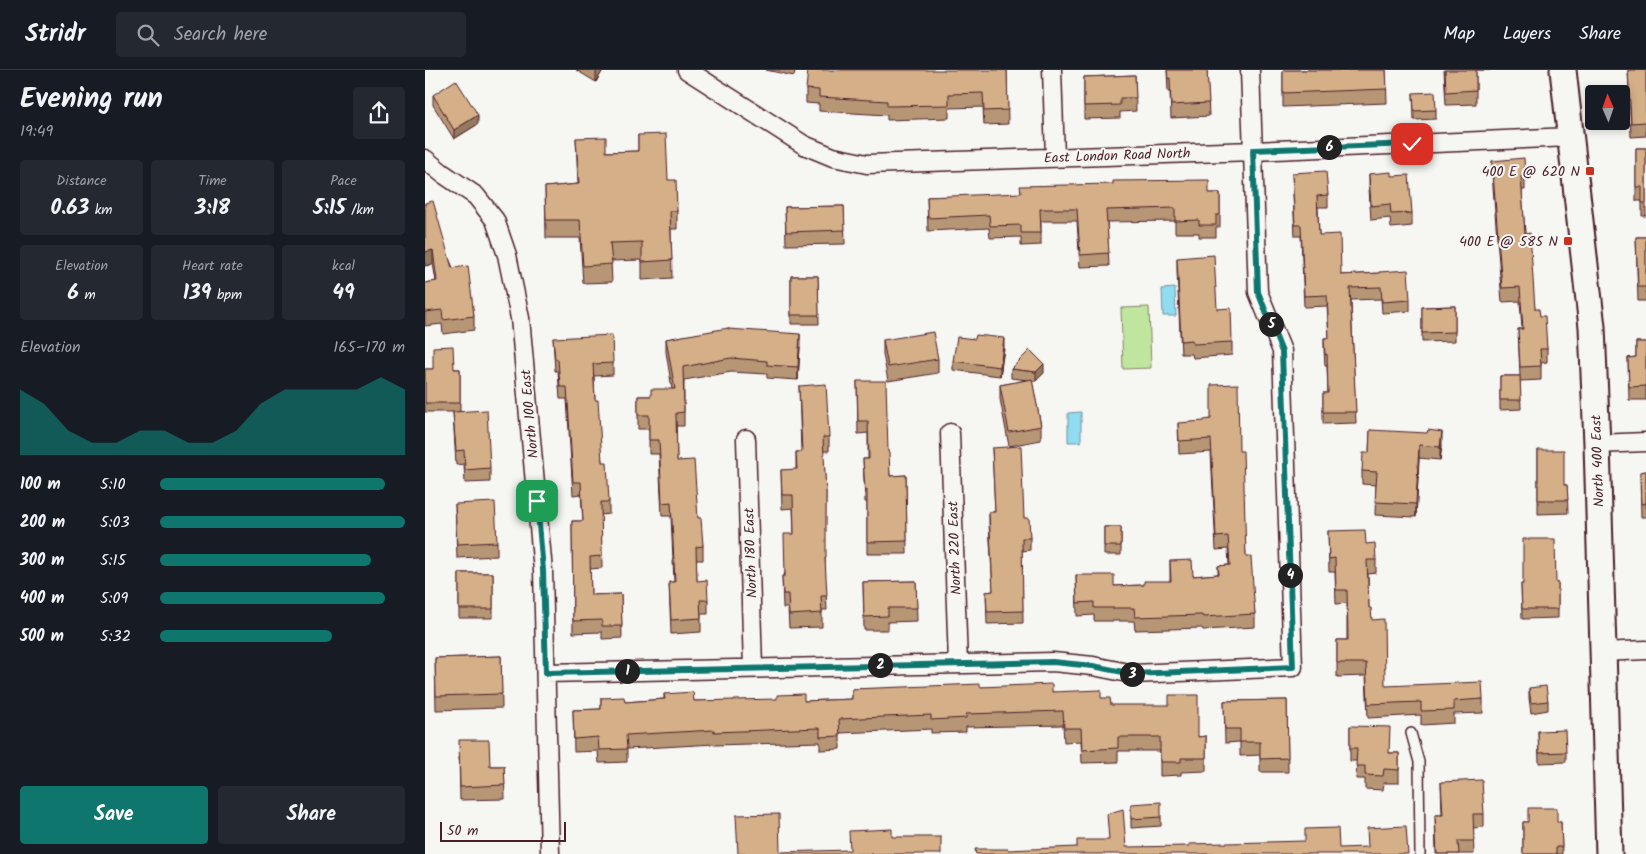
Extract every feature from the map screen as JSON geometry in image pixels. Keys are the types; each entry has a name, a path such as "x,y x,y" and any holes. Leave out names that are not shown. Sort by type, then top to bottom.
{"street":[{"name":"East London Road North","path":"687,70 803,145 833,157 867,164 1571,137"},
{"path":"1052,70 1055,158"},
{"path":"546,673 1053,662 1093,666 1133,674 1293,667 1282,352 1258,292 1250,70"},
{"name":"North 400 East","path":"1563,70 1591,327 1597,444 1609,854"},
{"name":"North 100 East","path":"425,159 476,196 495,220 507,255 520,318 543,570 550,854"},
{"name":"North 220 East","path":"950,432 958,664"},
{"name":"North 180 East","path":"746,438 753,668"},
{"path":"1597,444 1646,442"},
{"path":"1602,652 1646,650"}],"lane":[{"path":"1411,733 1419,762 1419,854"}],"green space":[{"path":"1149,307 1151,368 1123,369 1121,308"}],"water":[{"path":"1175,288 1176,316 1163,316 1162,289"},
{"path":"1081,412 1081,442 1068,442 1068,413"}],"building":[{"path":"808,70 1007,70 1008,110 984,111 983,93 949,94 949,105 887,106 887,101 819,97 819,90 806,89"},
{"path":"1167,70 1207,70 1209,103 1171,105 1170,78 1168,79"},
{"path":"1283,70 1386,70 1387,89 1283,93"},
{"path":"1445,70 1476,70 1476,90 1446,92"},
{"path":"1628,70 1646,70 1646,122 1631,123"},
{"path":"1135,75 1136,98 1120,98 1120,105 1084,106 1084,77"},
{"path":"456,80 478,115 454,130 433,95"},
{"path":"1435,92 1436,110 1414,111 1413,93"},
{"path":"666,134 668,180 676,180 677,211 670,211 672,260 642,262 642,242 610,243 612,264 583,266 580,220 546,220 545,187 579,184 576,138 606,137 606,152 638,151 638,135"},
{"path":"1636,148 1646,148 1646,203 1642,203 1642,187 1636,187"},
{"path":"1524,158 1525,176 1521,176 1525,234 1530,233 1535,309 1539,309 1540,316 1545,316 1547,349 1540,349 1541,366 1520,367 1518,329 1523,329 1520,287 1502,288 1492,161"},
{"path":"1326,171 1328,195 1317,196 1319,235 1340,234 1341,275 1408,270 1410,300 1382,302 1381,287 1350,288 1356,412 1323,412 1323,393 1328,393 1327,354 1325,355 1324,338 1329,338 1327,295 1304,296 1301,225 1295,225 1292,173"},
{"path":"1391,172 1391,176 1409,175 1412,213 1391,214 1390,204 1371,206 1369,174"},
{"path":"1209,180 1209,193 1220,193 1220,215 1216,215 1216,225 1199,225 1199,220 1175,221 1175,208 1106,210 1109,253 1080,255 1077,209 1040,209 1041,233 1021,233 1021,225 990,226 989,215 928,218 927,197 1021,193 1020,186 1113,184 1113,181"},
{"path":"433,201 452,268 468,266 474,316 443,320 442,310 425,312 425,283 437,281 433,250 425,252 425,203"},
{"path":"844,206 845,230 786,232 785,207"},
{"path":"1636,237 1646,237 1646,287 1638,287"},
{"path":"1214,255 1217,309 1231,308 1232,342 1193,344 1192,340 1181,341 1177,258"},
{"path":"791,276 818,276 819,315 791,315"},
{"path":"1455,306 1455,332 1422,333 1422,307"},
{"path":"728,328 800,334 798,367 767,365 767,361 731,358 683,367 684,412 676,413 677,461 694,460 698,518 701,518 703,546 696,547 697,581 707,580 708,600 700,600 701,618 671,620 669,582 675,582 671,502 662,503 659,440 649,440 649,415 638,415 638,396 651,396 651,389 675,389 666,339"},
{"path":"933,332 938,359 888,367 883,340"},
{"path":"612,335 613,363 593,364 595,400 598,400 602,462 607,462 609,502 601,502 602,556 590,557 591,595 621,594 622,626 602,626 602,620 573,621 572,521 583,521 581,482 573,482 567,387 560,387 558,359 555,359 553,338"},
{"path":"976,335 1004,338 1000,367 953,361 957,337 975,339"},
{"path":"1636,342 1646,342 1646,386 1629,387 1628,358 1636,357"},
{"path":"453,346 454,369 460,369 460,403 425,403 425,369 433,369 433,347"},
{"path":"1030,350 1044,364 1036,372 1011,369"},
{"path":"1500,376 1520,376 1521,400 1500,400"},
{"path":"1032,379 1041,426 1009,432 1000,385"},
{"path":"857,381 886,381 890,476 906,475 907,541 867,542 867,490 865,490 863,459 869,459 868,421 858,421"},
{"path":"826,384 829,437 823,437 826,493 825,558 827,596 821,596 822,613 789,615 788,594 783,594 782,576 785,576 784,534 794,534 793,495 782,495 781,470 797,469 796,452 802,452 799,386"},
{"path":"1238,384 1239,451 1243,451 1246,557 1251,557 1255,614 1203,617 1202,615 1135,617 1134,608 1094,608 1094,602 1077,603 1076,575 1114,575 1114,586 1144,585 1144,581 1171,581 1170,561 1192,560 1193,576 1219,574 1218,566 1230,565 1228,536 1216,537 1211,439 1179,441 1178,423 1211,419 1211,385"},
{"path":"487,410 490,468 465,470 464,450 456,451 453,412"},
{"path":"1370,430 1427,433 1428,430 1442,432 1440,447 1419,445 1416,504 1375,502 1377,472 1362,471 1363,453 1369,453"},
{"path":"1021,446 1024,518 1029,518 1030,538 1022,538 1023,611 987,612 986,592 993,591 989,512 995,512 992,448"},
{"path":"1538,450 1564,450 1564,485 1567,485 1568,500 1538,500"},
{"path":"1646,471 1646,503 1641,504 1640,472"},
{"path":"495,502 497,542 457,544 455,504"},
{"path":"1104,527 1121,527 1121,546 1104,546"},
{"path":"1365,530 1366,544 1375,543 1376,560 1367,560 1369,608 1371,608 1372,620 1384,619 1385,686 1482,682 1483,699 1454,701 1454,710 1421,711 1421,702 1368,704 1366,663 1337,663 1337,640 1348,640 1347,590 1336,590 1335,558 1329,559 1328,531"},
{"path":"1523,539 1555,539 1558,609 1522,609"},
{"path":"459,573 493,573 493,609 459,609"},
{"path":"916,581 917,608 888,608 888,616 864,617 863,582"},
{"path":"501,656 502,694 436,696 435,658"},
{"path":"980,684 980,687 1052,684 1052,692 1101,690 1101,698 1110,698 1111,705 1169,705 1169,695 1198,695 1198,737 1206,736 1206,758 1181,758 1181,762 1160,762 1160,737 1118,737 1118,748 1082,750 1081,728 1064,728 1063,711 966,714 966,718 931,720 931,715 839,719 840,736 820,737 820,728 714,732 714,730 626,735 627,749 599,750 598,737 574,739 573,710 601,709 601,698 624,697 625,702 665,699 664,694 693,692 694,701 777,699 777,695 804,694 804,701 852,699 852,689"},
{"path":"1546,686 1548,701 1531,703 1529,688"},
{"path":"1287,700 1288,758 1260,759 1260,742 1240,742 1240,729 1225,729 1224,701"},
{"path":"1350,726 1390,727 1389,753 1399,753 1399,770 1384,769 1383,776 1365,775 1365,766 1356,766 1357,748 1350,748"},
{"path":"1565,730 1566,752 1539,753 1538,731"},
{"path":"459,740 489,740 490,766 504,766 505,785 460,787"},
{"path":"1482,780 1484,814 1473,814 1474,841 1458,841 1459,854 1437,854 1435,815 1443,815 1441,782"},
{"path":"1161,802 1161,817 1131,819 1131,804"},
{"path":"1528,808 1557,808 1557,822 1561,822 1562,847 1556,847 1556,854 1523,854 1523,822 1528,822"},
{"path":"1123,809 1126,847 1305,841 1305,829 1338,828 1339,848 1368,847 1367,828 1406,826 1408,854 976,854 975,849 1008,850 1077,847 1077,840 1109,840 1107,814"},
{"path":"779,814 780,852 850,850 849,831 892,829 892,837 941,837 941,854 738,854 736,815"}],"place":[{"name":"400 E @ 620 N","path":"1590,171"},
{"name":"400 E @ 585 N","path":"1568,241"}],"route":[{"path":"537,501 543,570 546,673 1053,662 1093,666 1133,674 1293,667 1282,352 1258,292 1253,150 1412,144"}]}
